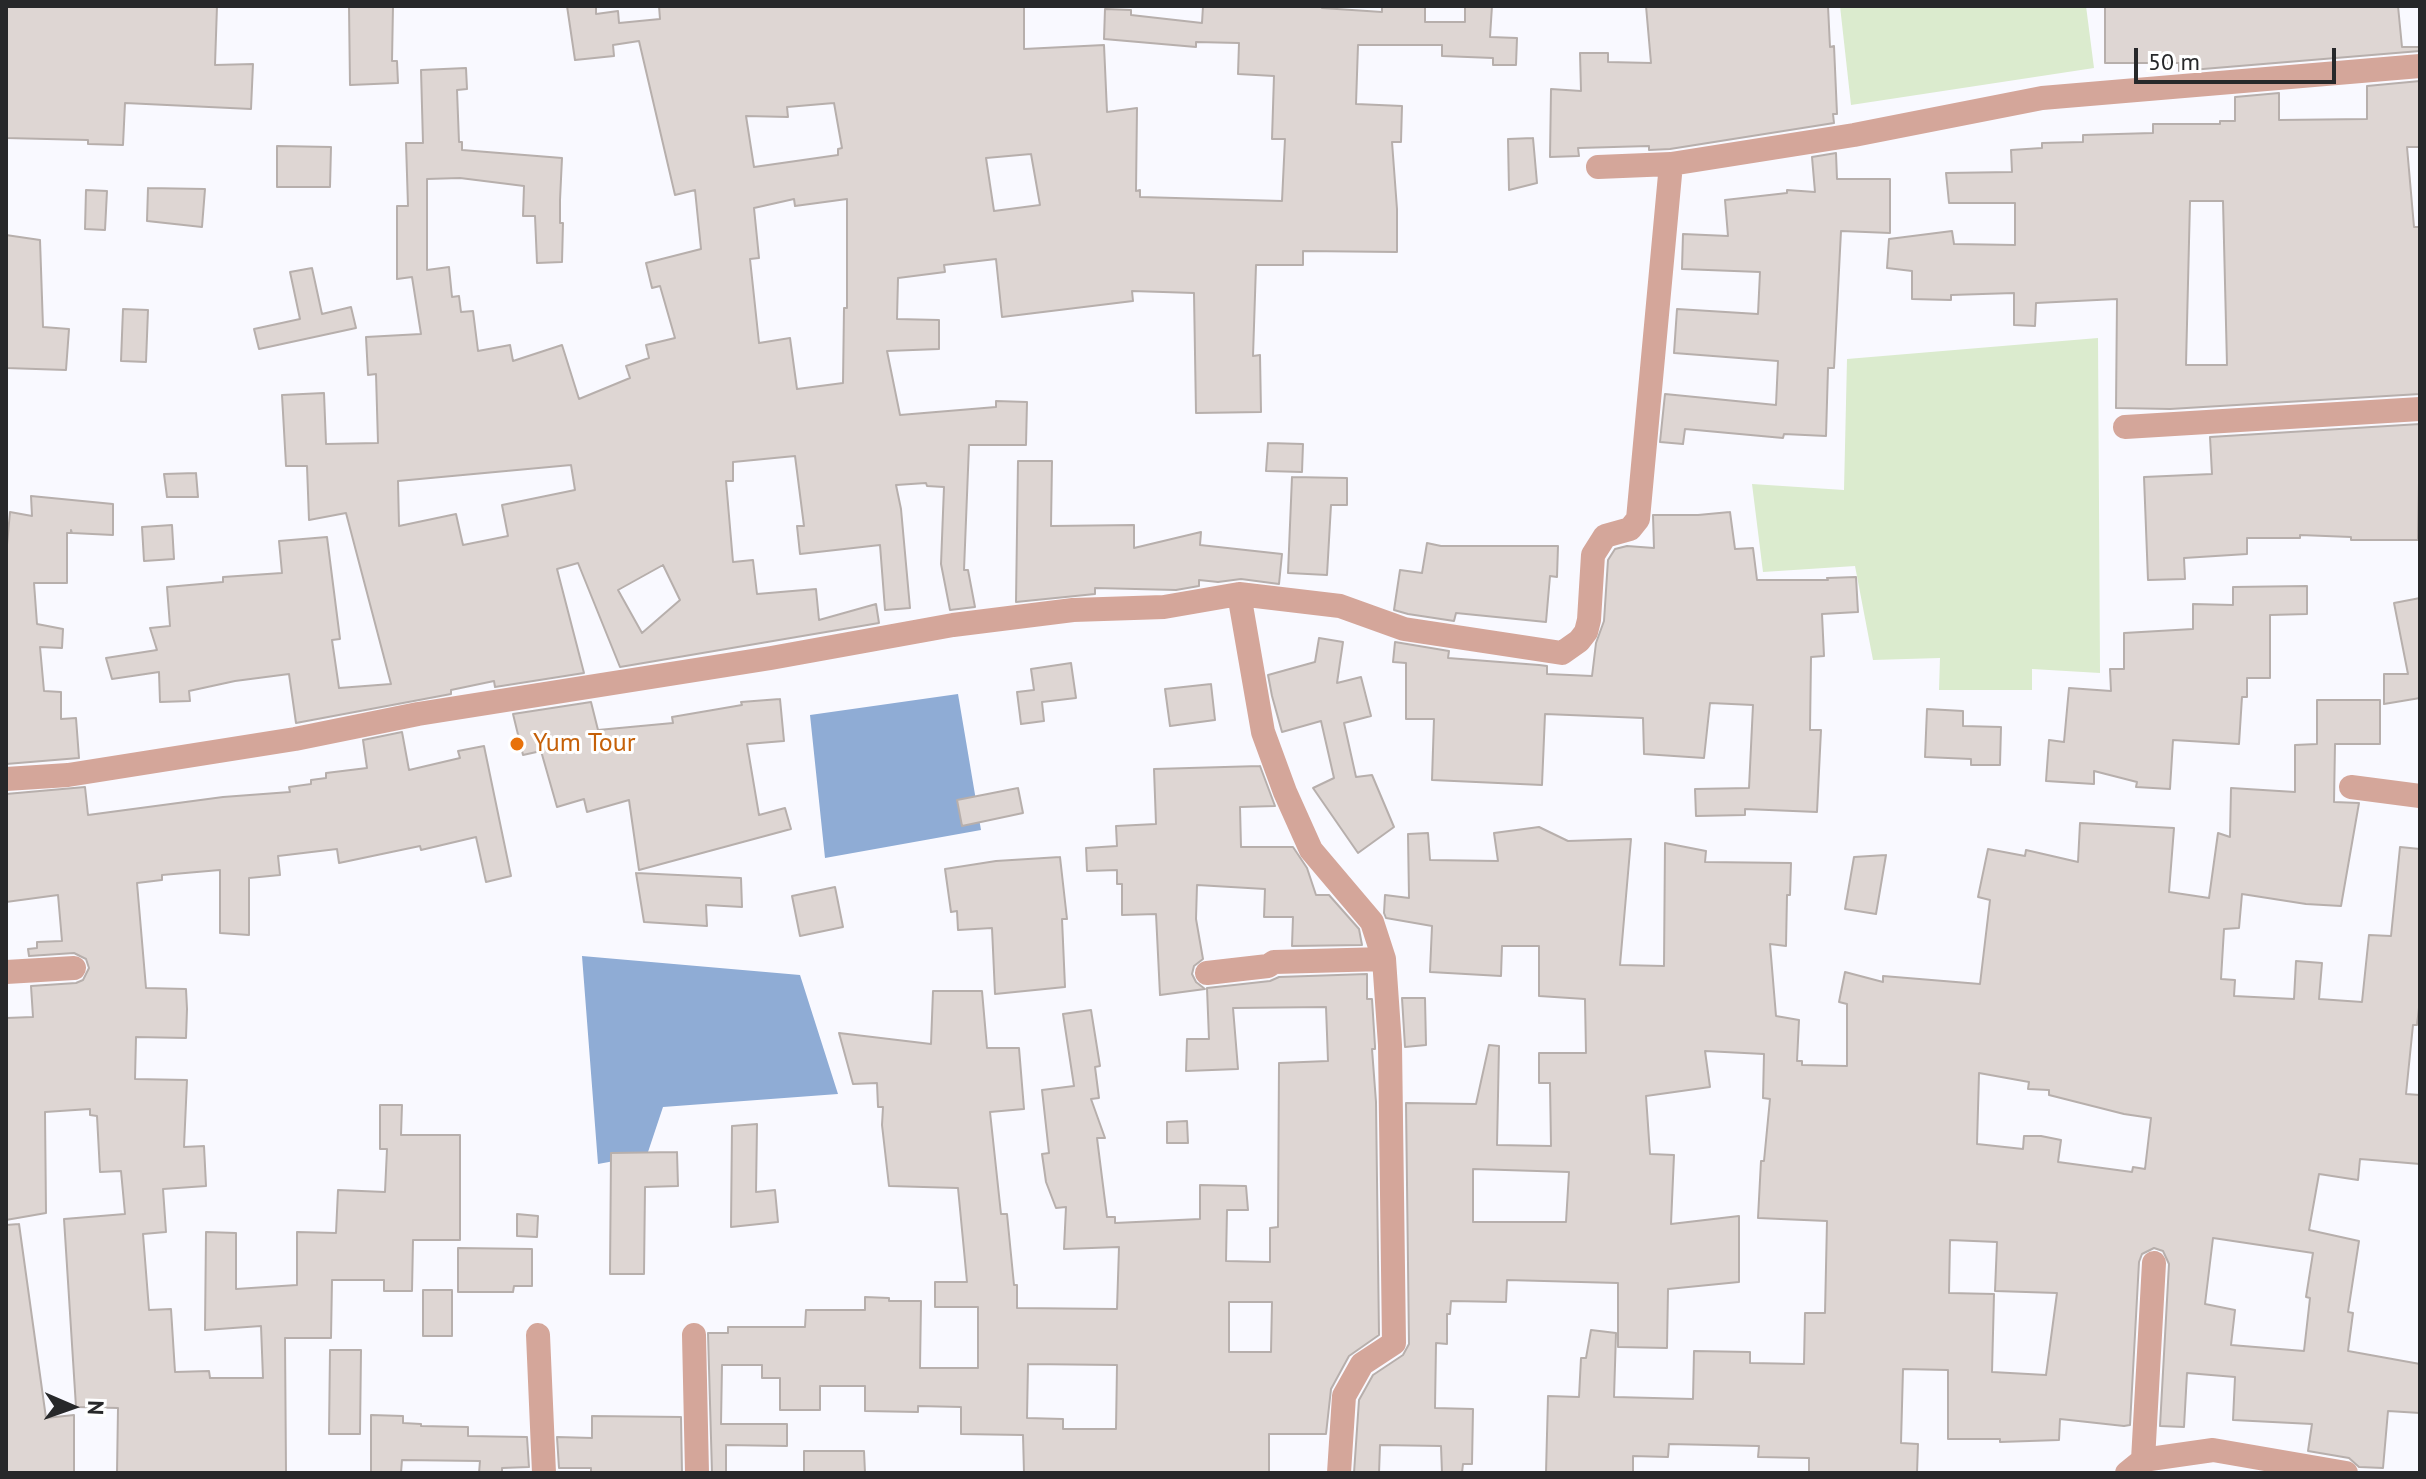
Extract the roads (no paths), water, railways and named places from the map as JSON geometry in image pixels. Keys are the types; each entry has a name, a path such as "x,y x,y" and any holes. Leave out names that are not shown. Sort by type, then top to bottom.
{"street":[{"path":"1598,167 1671,164 1854,135 2042,98 2420,66"},
{"path":"6,779 68,775 295,739 418,714 771,658 953,625 1073,610 1164,607 1239,594 1340,606 1404,629 1562,653 1586,632 1593,555 1605,536 1630,529 1638,519 1671,164"},
{"path":"2125,427 2420,409"},
{"path":"1239,594 1263,732 1285,792 1311,850 1372,922 1384,959 1390,1045 1394,1343 1362,1364 1344,1396 1339,1473"},
{"path":"2351,787 2420,796"},
{"path":"1207,973 1268,966 1274,962 1384,959"},
{"path":"6,972 74,968"},
{"path":"2154,1263 2135,1466 2213,1450 2346,1473"},
{"path":"538,1335 544,1473"},
{"path":"694,1335 697,1473"}],"water":[{"path":"958,694 981,830 825,858 810,715"},
{"path":"582,956 800,975 838,1094 663,1107 647,1155 598,1164"}],"place":[{"name":"Yum Tour","path":"517,744"}]}
